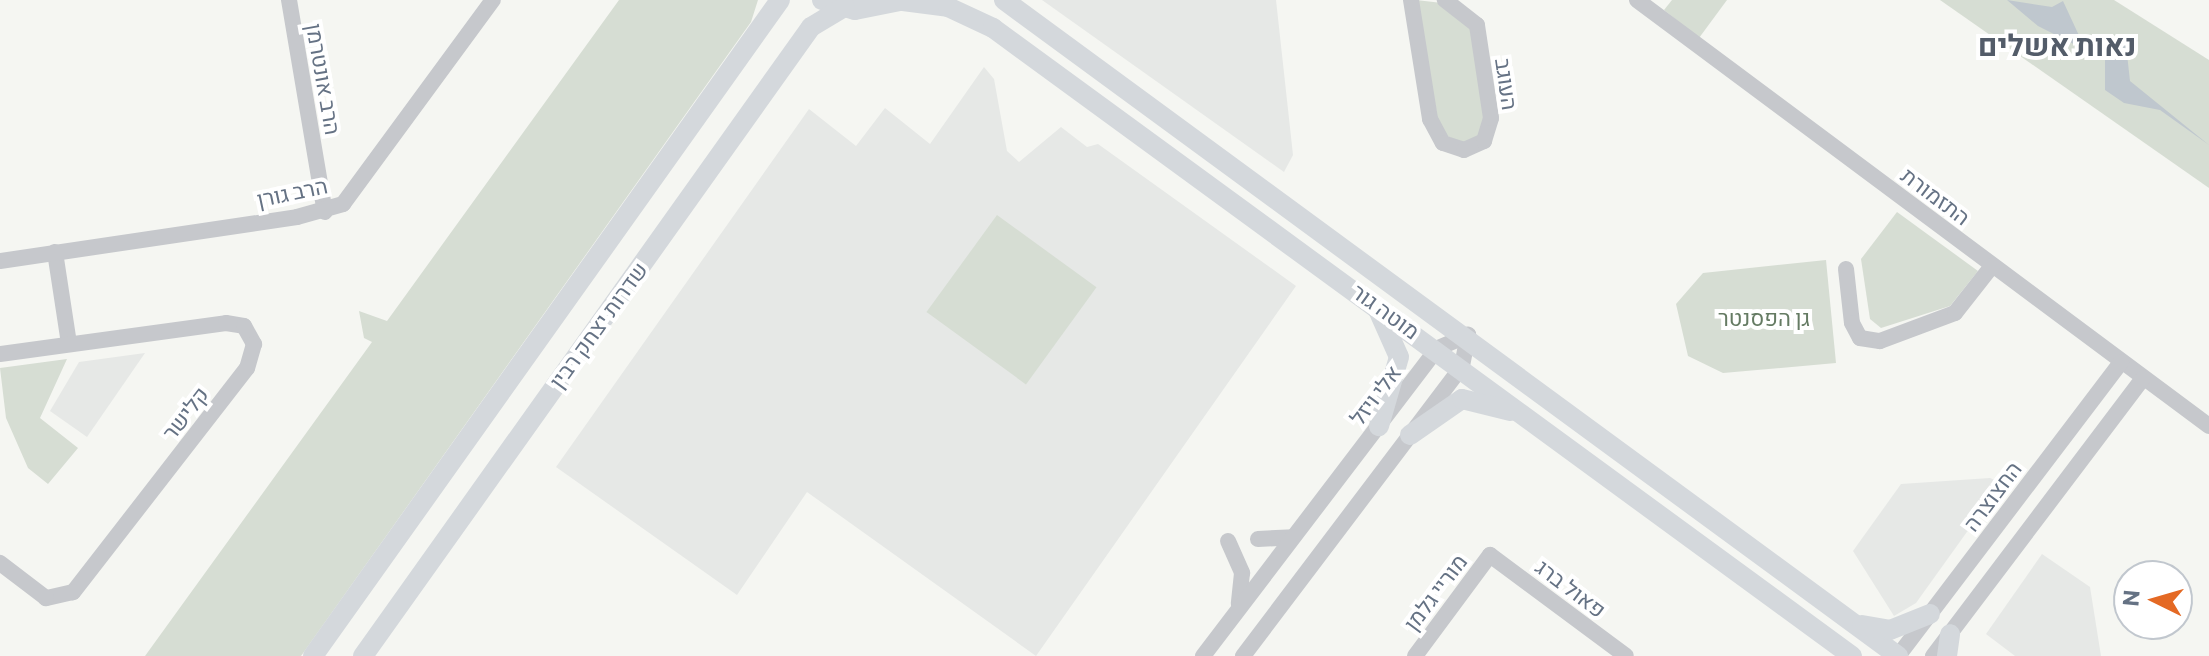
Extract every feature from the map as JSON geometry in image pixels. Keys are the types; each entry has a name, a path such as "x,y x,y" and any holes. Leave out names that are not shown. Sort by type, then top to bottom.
{"main road":[{"name":"שדרות יצחק רבין","path":"313,656 780,0"},
{"path":"822,0 844,7"},
{"name":"מוטה גור","path":"844,7 904,0 948,7 993,28 1438,348 1852,656"},
{"name":"מוטה גור","path":"1004,0 1468,335 1898,656"},
{"name":"שדרות יצחק רבין","path":"363,656 811,27 844,7"},
{"path":"1368,297 1398,353 1379,426"},
{"path":"1410,435 1462,399 1533,419"},
{"path":"1849,619 1890,630 1930,614"},
{"path":"1947,656 1950,634"}],"street":[{"name":"הרב אונטרמן","path":"289,0 325,212"},
{"name":"הרב גורן","path":"0,261 325,212 357,191 493,0"},
{"name":"העוגב","path":"1411,0 1430,119 1443,143 1464,150 1484,141 1491,118 1477,25 1445,0"},
{"name":"התזמורת","path":"1637,0 2209,426"},
{"path":"55,252 69,344"},
{"path":"1846,269 1852,323 1860,338 1880,341 1955,313 1992,266"},
{"name":"קלישר","path":"0,354 226,323 244,326 254,344 247,368 73,592 46,598 0,563"},
{"name":"אלי ויזל","path":"1203,656 1438,348 1468,335"},
{"path":"1243,656 1462,366 1468,335"},
{"name":"החצוצרה","path":"1898,656 2121,362"},
{"path":"1933,656 2143,378"},
{"path":"1258,539 1293,537"},
{"path":"1228,541 1242,573 1237,610"},
{"name":"מוריי גלמן","path":"1415,656 1490,555"},
{"name":"פאול ברג","path":"1490,555 1626,656"}],"shaded area":[{"path":"1042,0 1276,0 1293,155 1284,172"},
{"path":"2007,0 2052,7 2063,1 2082,42 2113,37 2126,45 2130,81 2209,145 2160,110 2124,103 2105,90 2105,60 2038,26"},
{"path":"984,67 994,79 1007,151 1019,162 1061,127 1087,147 1098,144 1296,286 1036,656 807,492 737,595 556,467 809,109 856,146 885,108 930,144"},
{"path":"145,353 87,437 50,411 79,362"},
{"path":"1990,478 2002,483 1916,603 1894,616 1853,551 1901,484"},
{"path":"2042,554 2090,587 2101,656 2015,656 1986,634"}],"green space":[{"path":"619,0 758,0 751,22 301,656 145,656 372,342 364,338 359,311 387,321"},
{"path":"1416,0 1442,3 1473,26 1486,130 1463,146 1440,131"},
{"path":"1672,0 1727,0 1699,38 1664,10"},
{"path":"1940,0 2114,0 2209,60 2209,188"},
{"path":"1897,212 1978,271 1950,306 1881,328 1870,319 1861,259"},
{"path":"997,215 1097,287 1026,384 926,312"},
{"name":"גן הפסנטר","path":"1826,260 1836,363 1723,373 1688,356 1676,304 1703,273"},
{"path":"67,359 40,418 78,448 48,484 28,468 6,418 0,368"}],"district":[{"name":"נאות אשלים","path":"2057,44"}]}
